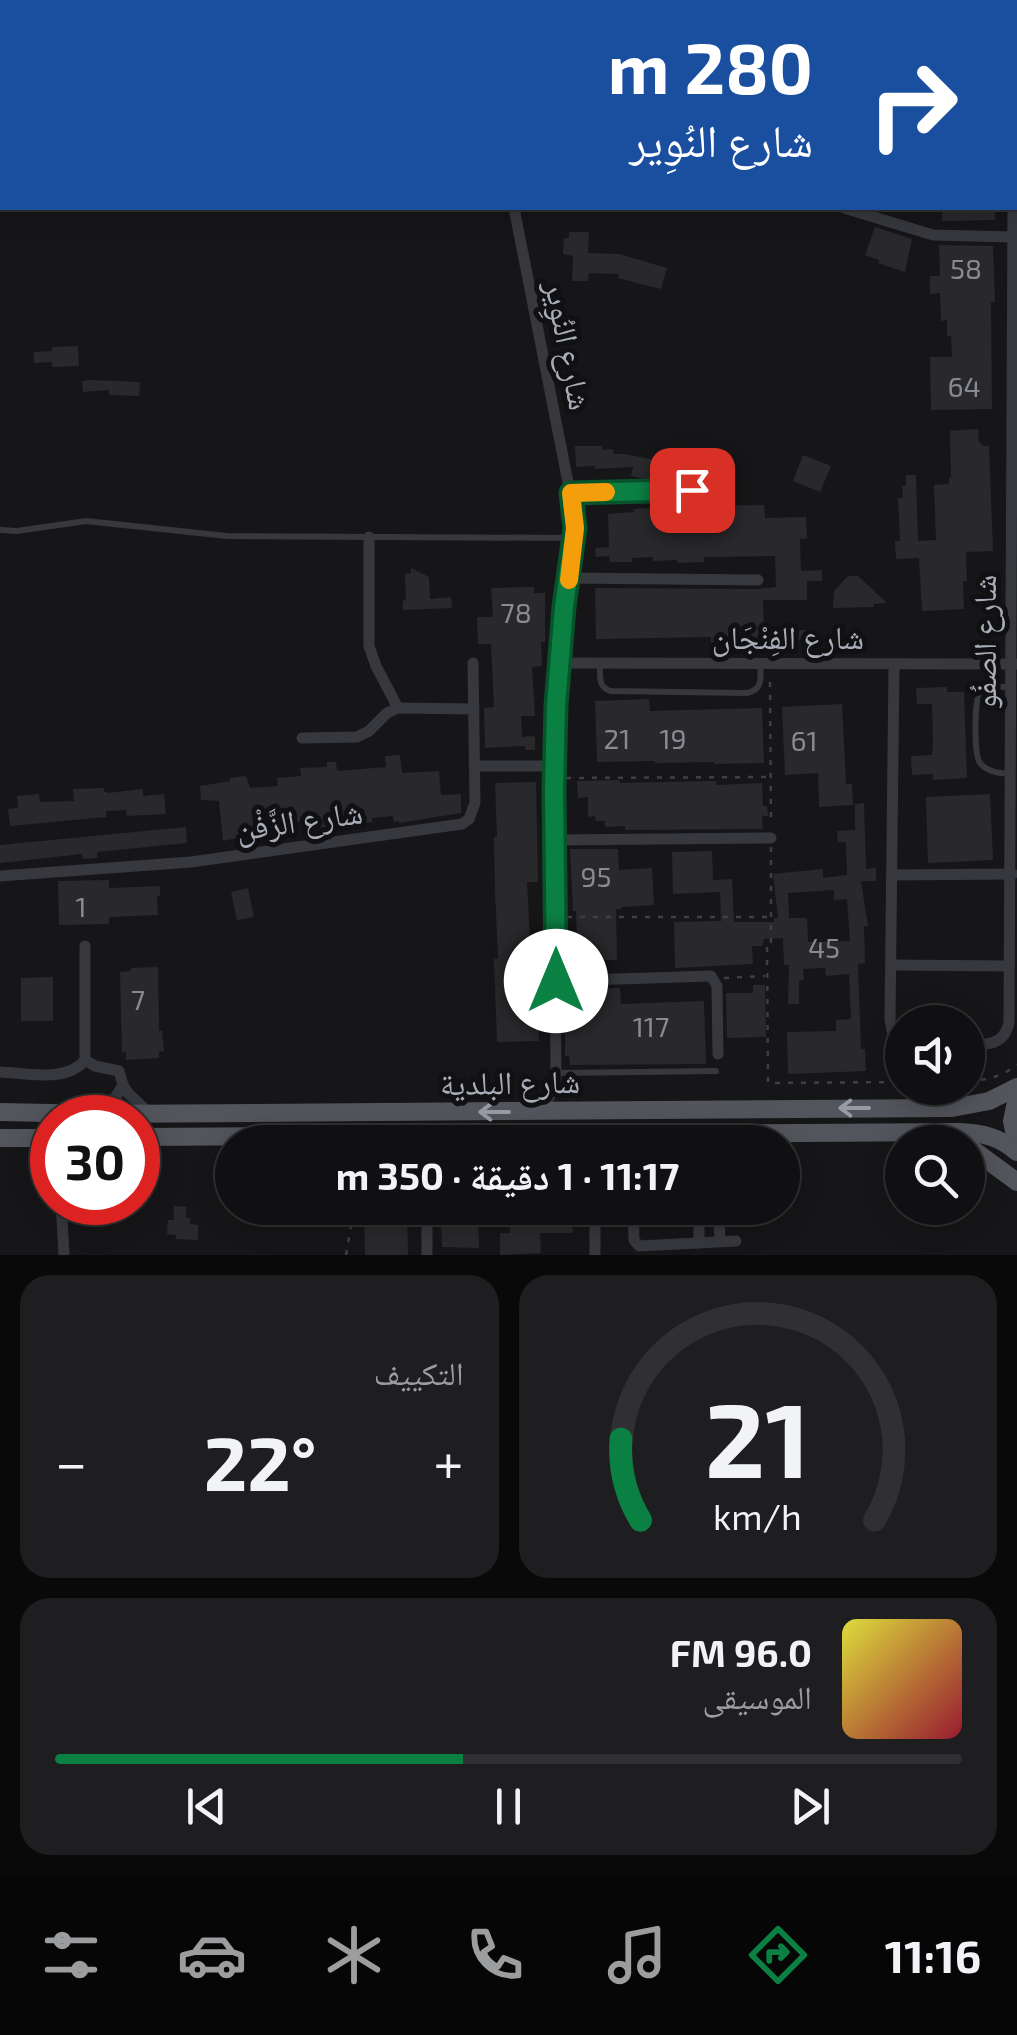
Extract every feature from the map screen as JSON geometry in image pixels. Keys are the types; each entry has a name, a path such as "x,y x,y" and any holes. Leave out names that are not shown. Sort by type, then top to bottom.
{"main road":[{"name":"شارع البلدية","path":"160,1113 952,1108 989,1101 1017,1087"},
{"path":"1017,1096 1012,1120 1017,1148"},
{"name":"شارع البلدية","path":"0,1112 30,1113"},
{"name":"شارع البلدية","path":"800,1136 885,1133"},
{"name":"شارع البلدية","path":"985,1134 1017,1148"},
{"path":"0,1138 30,1138"},
{"name":"شارع البلدية","path":"160,1138 215,1138"},
{"path":"985,1159 1017,1182"}],"street":[{"name":"شارع النُوِير","path":"514,210 575,518 559,663 555,772 556,1077"},
{"path":"850,210 932,236 1013,238"},
{"name":"شارع الصفُو","path":"985,1043 997,1042 1007,1030 1013,874 1013,210"},
{"path":"571,493 692,490"},
{"path":"369,537 369,646 398,708"},
{"path":"569,578 758,580"},
{"name":"شارع الزَّفْن","path":"0,876 176,864 462,824 474,812 473,663"},
{"name":"شارع الفِنْجَان","path":"559,663 1014,664"},
{"path":"890,1005 894,664"},
{"path":"302,738 357,737 398,708 474,709"},
{"path":"474,766 555,772"},
{"path":"555,840 770,838"},
{"path":"892,875 1013,874"},
{"path":"0,1072 54,1074 80,1068 85,1060 85,946"},
{"path":"891,965 1009,966"},
{"path":"556,981 707,975 714,978 718,1054"},
{"path":"85,1060 115,1069 130,1095"},
{"path":"556,1077 568,1101 581,1110"},
{"path":"532,1112 545,1102 556,1077"},
{"path":"117,1095 123,1085"},
{"path":"63,1225 64,1255"},
{"path":"427,1255 428,1225"},
{"path":"595,1225 595,1255"},
{"path":"634,1225 634,1240 642,1246 682,1249 700,1243 736,1241"},
{"path":"699,1225 700,1243"},
{"path":"719,1225 720,1242"}],"lane":[{"path":"0,530 86,521 227,536 574,538"},
{"path":"600,664 600,683 611,691 747,693 759,686 765,664"},
{"path":"1010,686 987,689 978,697 976,731 981,766 1010,774"},
{"path":"556,1077 716,1072"}],"path":[{"path":"765,664 770,776 768,1083 885,1082"},
{"path":"555,772 770,776"},
{"path":"555,917 771,917"},
{"path":"714,978 767,976"},
{"path":"985,1080 1017,1066"},
{"path":"346,1255 351,1225"}],"building":[{"path":"942,210 995,210 995,220 942,221"},
{"path":"875,227 912,239 905,272 865,255"},
{"path":"569,232 589,232 588,253 619,254 667,268 661,289 618,278 619,274 589,273 588,281 572,281 573,256 563,254 564,238 569,238"},
{"path":"939,245 993,246 992,409 931,410 930,357 952,357 947,320 941,321 940,293 930,294 930,276 940,276"},
{"path":"78,346 79,366 34,363 34,352"},
{"path":"82,381 140,382 139,396 109,395 109,390 83,392"},
{"path":"978,429 979,443 989,446 993,551 966,552 964,609 922,611 919,558 896,559 895,541 900,541 898,498 903,498 906,475 916,475 918,541 936,540 934,485 949,484 951,478 950,431"},
{"path":"575,446 602,446 602,450 613,449 614,454 655,460 651,480 631,476 633,467 576,467"},
{"path":"803,455 831,466 820,492 793,481"},
{"path":"764,505 765,518 806,517 807,538 800,539 801,571 822,570 822,581 807,581 807,600 763,600 764,630 816,630 816,640 711,643 711,637 596,639 595,588 776,587 775,556 704,557 704,562 677,563 653,561 653,557 610,562 609,556 596,557 595,548 609,547 608,514 647,508 673,508 673,514 712,513 711,506"},
{"path":"411,568 429,577 430,599 451,597 452,608 403,610 405,574 411,573"},
{"path":"848,576 858,576 887,603 833,608 834,591"},
{"path":"534,587 534,593 545,593 545,642 541,642 542,666 532,667 535,716 521,716 522,737 535,736 535,750 525,750 525,746 485,748 484,708 494,707 491,644 478,644 477,617 493,617 491,588"},
{"path":"947,687 947,692 964,692 967,778 933,780 933,774 912,775 911,756 932,755 933,745 932,704 917,704 916,688"},
{"path":"649,699 650,711 762,708 764,763 597,762 595,701"},
{"path":"842,704 846,784 852,784 853,805 819,807 818,773 785,775 782,707"},
{"path":"400,755 402,773 439,771 441,795 461,794 461,813 399,823 394,822 393,816 372,818 372,822 308,829 307,822 281,823 281,832 265,833 266,838 252,839 252,835 223,841 219,801 201,800 200,786 230,778 246,776 250,788 278,786 277,778 301,776 300,768 327,767 327,762 336,762 337,771 386,767 385,756"},
{"path":"577,781 762,783 763,806 767,806 768,816 762,816 763,829 605,827 605,821 588,817 588,797 578,798"},
{"path":"536,782 538,882 527,882 531,958 536,958 539,1041 497,1042 495,783"},
{"path":"104,788 108,793 143,789 143,796 164,794 166,814 127,816 126,810 106,811 106,817 10,826 8,809 18,808 17,796 39,794 40,802 74,801 73,789"},
{"path":"990,794 993,860 928,863 926,797"},
{"path":"864,803 866,869 876,868 876,881 861,881 868,926 864,926 865,963 858,964 861,1049 865,1049 866,1071 788,1074 787,1032 836,1031 836,1020 851,1019 849,974 826,976 825,968 803,969 799,1004 788,1004 789,965 784,965 783,938 764,939 762,946 752,946 753,964 675,968 674,922 721,921 720,892 673,894 672,852 712,851 713,880 732,879 734,922 774,922 778,918 773,874 823,869 823,878 847,875 846,842 838,842 837,831 855,830 855,804","holes":["834,890 834,900 847,899 850,941 808,942 807,918 789,918 788,893"]},
{"path":"186,827 187,843 97,852 97,858 83,859 82,854 0,863 0,845"},
{"path":"570,849 618,849 619,870 652,868 654,905 616,909 617,960 594,960 594,943 577,943"},
{"path":"109,880 109,888 160,886 158,915 109,917 109,924 59,925 58,881"},
{"path":"248,888 254,917 237,920 231,892"},
{"path":"158,967 159,1031 164,1051 159,1052 159,1058 126,1060 126,1052 122,1053 120,972"},
{"path":"53,977 53,1021 21,1021 21,978"},
{"path":"753,985 765,985 766,1037 727,1038 726,993 753,993"},
{"path":"620,988 621,1004 704,1001 706,1064 570,1065 569,1056 565,1056 565,1012 582,1011 581,1003 587,1003 586,989"},
{"path":"174,1206 186,1207 190,1224 198,1225 198,1240 176,1239 176,1235 167,1234 168,1220 174,1220"},
{"path":"364,1225 407,1225 408,1255 365,1255"},
{"path":"441,1225 478,1225 479,1248 442,1247"},
{"path":"510,1225 573,1225 573,1233 540,1233 541,1253 500,1255 500,1233 510,1233"}],"slow traffic":[{"path":"569,580 575,528 571,493 606,492"}],"route":[{"path":"556,981 556,706 575,528 571,493 692,490"}]}
